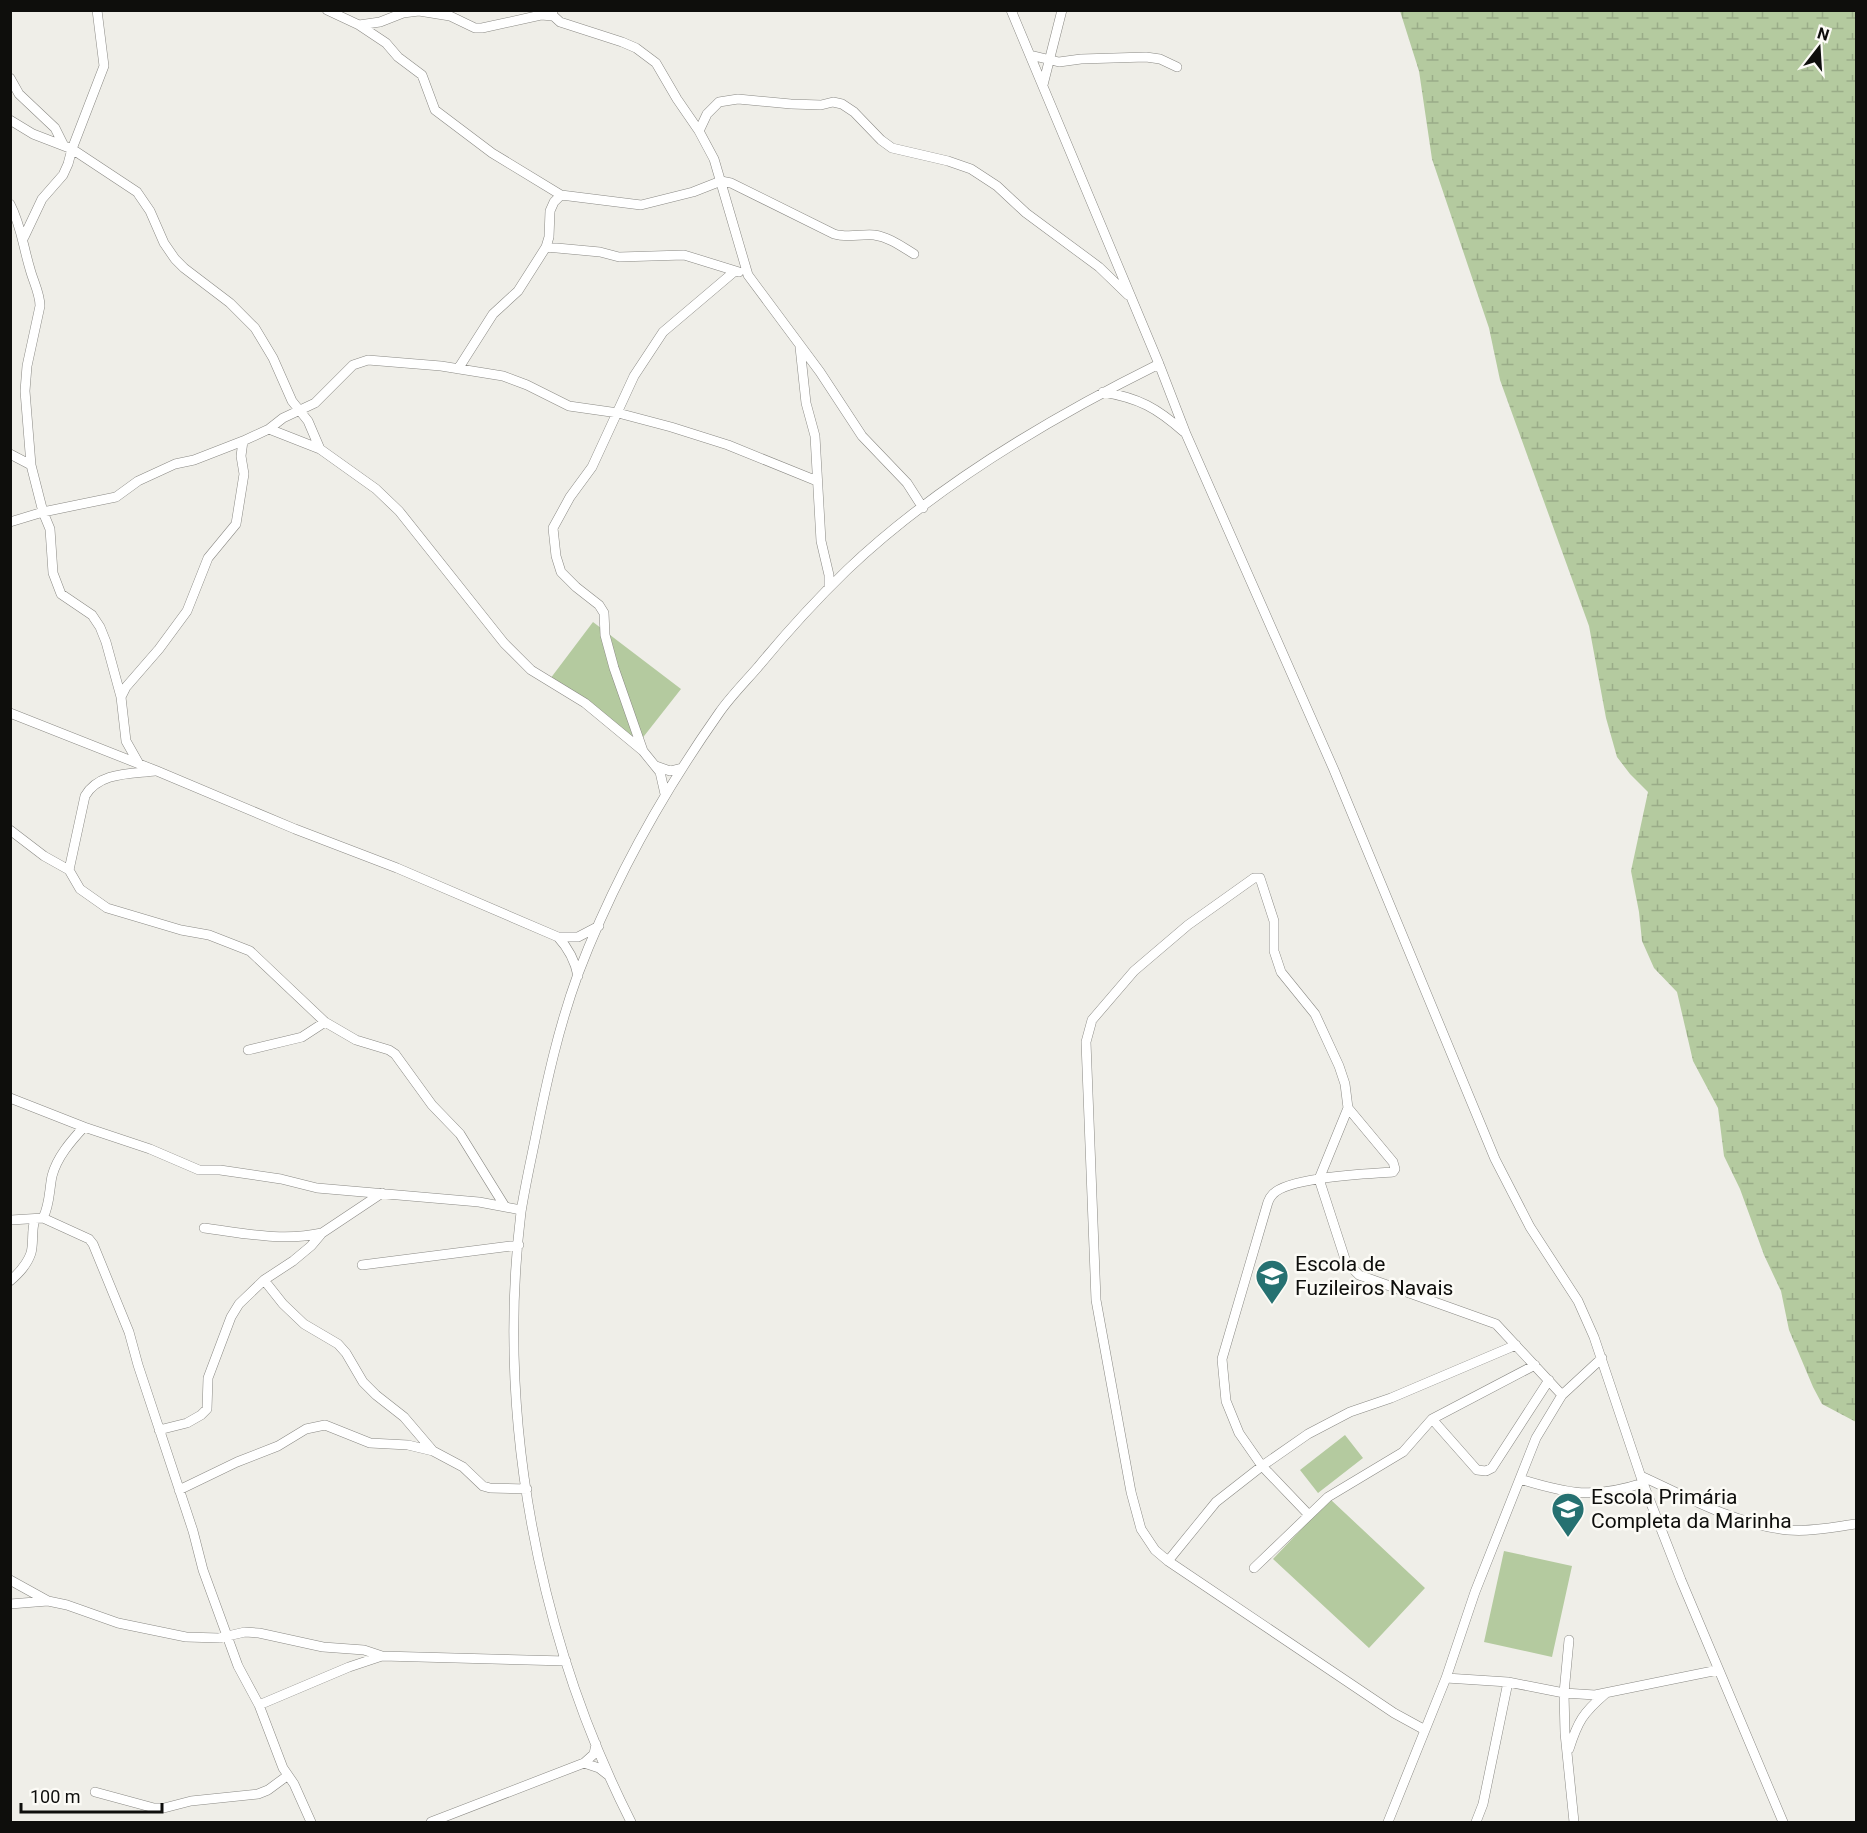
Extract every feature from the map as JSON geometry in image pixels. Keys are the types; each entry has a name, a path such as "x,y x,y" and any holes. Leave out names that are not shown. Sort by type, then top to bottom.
{"street":[{"path":"24,237 42,200 63,175 68,164 67,147 104,66 97,10"},
{"path":"327,10 359,25 386,43 398,57 422,75 435,110 492,153 561,195 641,205 693,192 721,181 745,189 834,234 841,236 875,235 892,240 914,254"},
{"path":"1011,10 1186,434 1334,770 1495,1159 1530,1227 1578,1301 1602,1358 1642,1479 1718,1670 1783,1822"},
{"path":"1043,85 1062,10"},
{"path":"359,25 370,25 403,13 419,11 450,16 466,25 482,28 551,12 560,22 622,42 636,48 656,63 714,159 748,275 800,345 862,436 907,483 923,508"},
{"path":"1030,55 1059,62 1146,57 1160,59 1177,67"},
{"path":"10,78 19,94 55,128 67,147"},
{"path":"699,131 707,114 719,102 738,99 791,104 820,105 833,102 842,104 854,112 892,148 948,160 971,169 997,186 1026,213 1099,267 1132,299"},
{"path":"10,120 33,134 67,147 137,192 150,211 164,243 175,259 193,276 230,303 255,328 273,358 292,401 308,421 320,449"},
{"path":"458,369 493,314 518,291 546,247 549,237 550,211 554,202 561,195"},
{"path":"10,204 24,237 30,267 40,297 27,366 26,391 31,465 43,512 50,529 53,573 61,594 92,615 100,627 121,697 126,741 139,764"},
{"path":"546,247 600,252 619,257 684,255 748,275"},
{"path":"643,751 614,668 605,635 604,614 599,605 561,572 556,556 553,528 570,497 592,467 634,375 663,332 735,271"},
{"path":"800,345 806,403 815,436 821,541 829,575 829,587"},
{"path":"10,522 43,512 117,497 138,481 175,464 194,460 243,441 315,403 353,365 368,360 503,376 569,406 618,413 671,427 728,445 818,481"},
{"path":"632,1822 608,1776 596,1744 566,1661 542,1578 516,1417 514,1338 522,1210 550,1064 578,976 599,926 665,794 721,710 806,610 850,566 991,458 1102,392 1159,364"},
{"path":"1102,392 1139,401 1166,416 1186,434"},
{"path":"269,429 320,449 359,476 399,511 504,644 531,670 585,703 643,751 660,772 665,794"},
{"path":"121,697 126,687 159,649 187,611 208,558 236,524 244,474 241,456 243,441"},
{"path":"10,454 31,465"},
{"path":"10,713 397,868 558,937 567,946 576,962 578,976"},
{"path":"656,766 670,771 682,768"},
{"path":"69,870 85,796 89,789 99,781 116,775 157,771"},
{"path":"10,830 44,856 69,870 80,889 107,908 181,930 209,935 250,951 325,1022 356,1040 389,1050 432,1105 460,1134 504,1205"},
{"path":"1425,1730 1394,1713 1168,1561 1155,1550 1141,1529 1131,1492 1096,1300 1086,1042 1092,1020 1134,971 1188,925 1254,878 1260,878 1274,921 1274,951 1281,972 1315,1014 1340,1066 1345,1084 1348,1108 1319,1179 1342,1252 1352,1270 1359,1275 1496,1324 1562,1395"},
{"path":"558,937 578,937 599,926"},
{"path":"248,1050 302,1036 325,1022"},
{"path":"10,1098 84,1127 150,1149 199,1170 230,1171 281,1179 317,1188 504,1205 522,1210"},
{"path":"1308,1514 1262,1466 1239,1434 1226,1401 1222,1359 1268,1202 1273,1194 1282,1188 1319,1179 1393,1172 1395,1169 1393,1162 1348,1108"},
{"path":"10,1281 25,1266 31,1252 32,1229 48,1208 52,1176 56,1167 70,1142 84,1127"},
{"path":"159,1430 187,1423 201,1415 207,1408 208,1378 231,1317 239,1304 264,1280 293,1261 322,1233 382,1193"},
{"path":"11,1220 39,1219 89,1239 93,1244 129,1332 203,1570 238,1666 259,1706 287,1776 294,1784 311,1822"},
{"path":"204,1228 285,1238 301,1238 322,1233"},
{"path":"362,1265 519,1245"},
{"path":"264,1280 283,1304 304,1324 338,1344 363,1382 405,1418 433,1450"},
{"path":"1168,1561 1216,1502 1308,1434 1350,1412 1391,1398 1516,1345"},
{"path":"1388,1822 1446,1678 1475,1592 1536,1438 1562,1395 1602,1358"},
{"path":"1254,1568 1328,1497 1403,1452 1432,1419 1535,1365"},
{"path":"1432,1419 1476,1470 1486,1471 1492,1468 1549,1380"},
{"path":"179,1490 237,1462 278,1446 306,1429 325,1425 370,1443 408,1445 433,1450 463,1467 483,1486 527,1489"},
{"path":"1520,1479 1579,1494 1631,1487 1642,1479"},
{"path":"1642,1479 1713,1508 1769,1527 1805,1530 1857,1524"},
{"path":"10,1580 48,1601"},
{"path":"10,1604 48,1601 67,1605 118,1623 186,1638 219,1638 245,1632 323,1647 364,1650 382,1656 566,1661"},
{"path":"1569,1640 1564,1693 1574,1822"},
{"path":"259,1706 349,1667 382,1656"},
{"path":"1446,1678 1508,1682 1564,1693 1595,1695 1718,1670"},
{"path":"1476,1822 1483,1804 1508,1682"},
{"path":"1568,1753 1583,1714 1607,1692"},
{"path":"431,1822 584,1763 594,1754 596,1744"},
{"path":"584,1763 599,1768 608,1776"},
{"path":"95,1792 154,1808 164,1808 191,1801 258,1794 268,1790 287,1776"}],"green space":[{"path":"1400,11 1856,11 1856,1422 1822,1404 1813,1387 1789,1330 1781,1291 1764,1255 1740,1189 1724,1156 1718,1108 1693,1061 1677,992 1654,968 1642,941 1631,871 1648,792 1617,757 1606,718 1589,626 1500,380 1489,328 1432,159 1419,71"},
{"path":"593,622 681,689 637,745 550,679"},
{"path":"1345,1435 1363,1458 1318,1493 1300,1470"},
{"path":"1330,1499 1425,1588 1369,1648 1273,1559"},
{"path":"1504,1551 1572,1566 1552,1657 1484,1642"}],"place":[{"name":"Escola de Fuzileiros Navais","path":"1272,1305"},
{"name":"Escola Primária Completa da Marinha","path":"1568,1538"}]}
